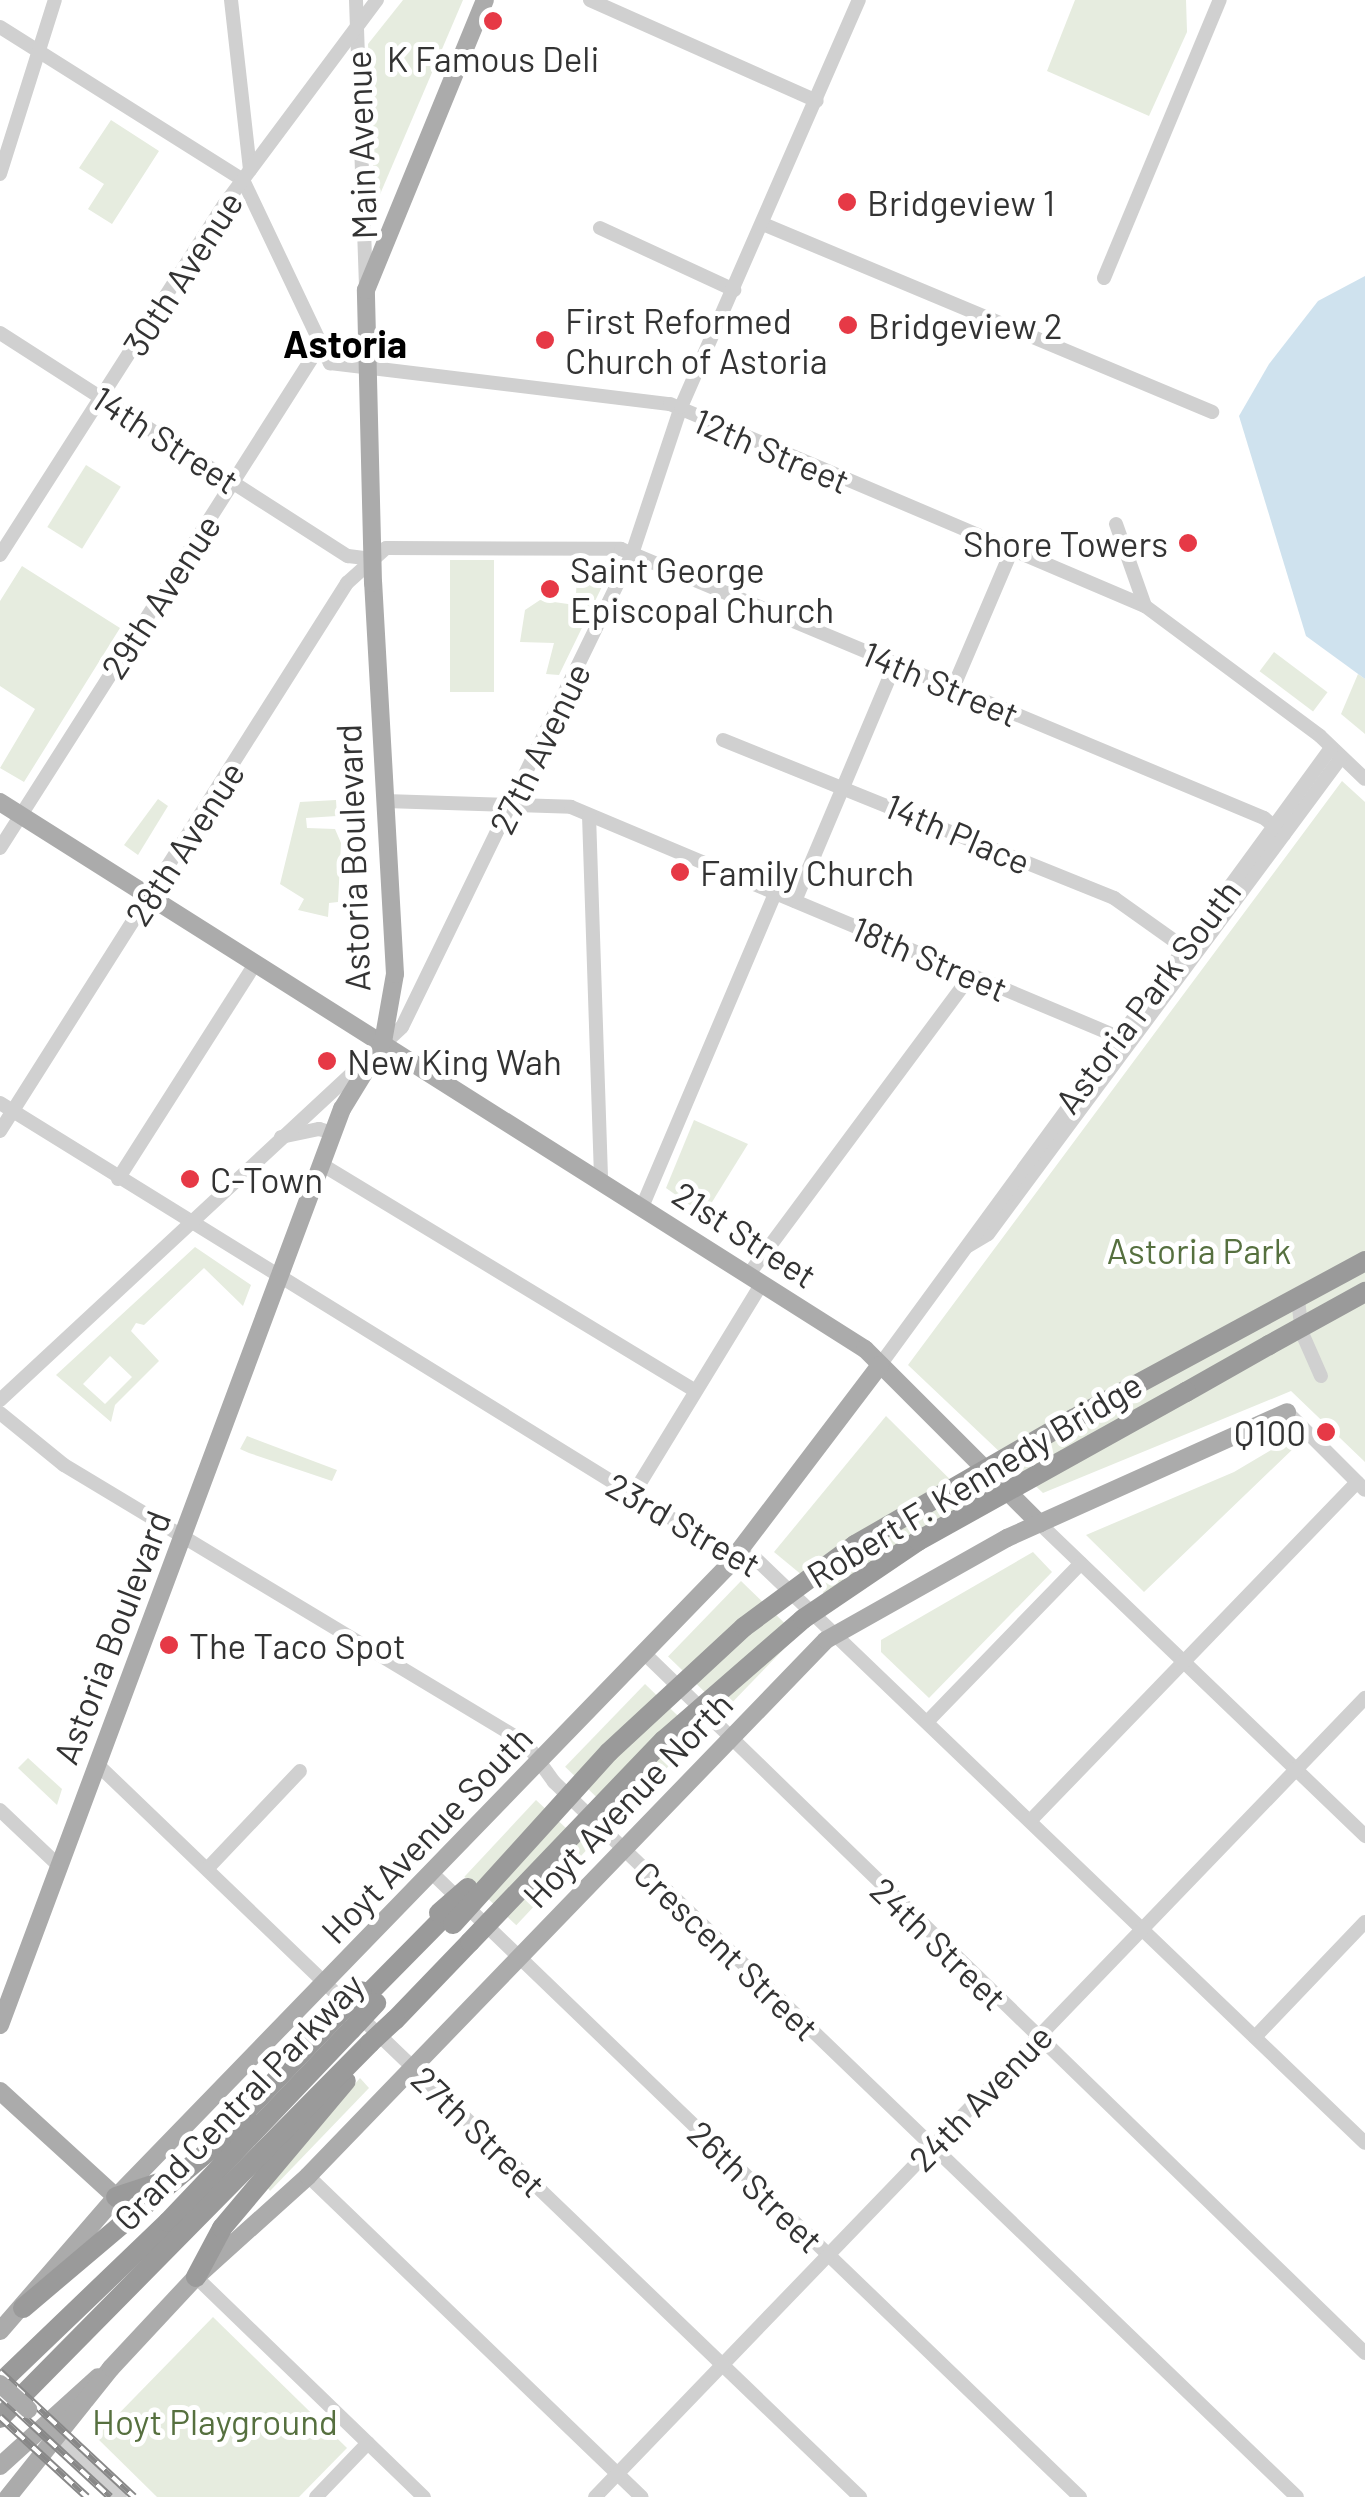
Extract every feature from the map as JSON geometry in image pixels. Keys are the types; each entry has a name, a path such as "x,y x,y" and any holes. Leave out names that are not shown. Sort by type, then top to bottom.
{"highway":[{"name":"Robert F. Kennedy Bridge","path":"515,1855 674,1688 816,1572 951,1488 1365,1261"},
{"name":"Robert F. Kennedy Bridge","path":"395,2020 688,1716 839,1592 955,1519 1365,1292"},
{"path":"445,1918 468,1888 515,1855"},
{"name":"Grand Central Parkway","path":"0,2384 168,2222 344,2022 445,1918 515,1855"},
{"name":"Grand Central Parkway","path":"0,2418 395,2020"},
{"path":"116,2198 144,2193 195,2158 344,2022"},
{"path":"23,2308 203,2161 344,2022"},
{"path":"196,2278 222,2228 372,2044"}],"main road":[{"name":"Astoria Boulevard","path":"0,2025 333,1134 383,1042 395,974 372,559 366,290 485,0"},
{"name":"21st Street","path":"0,802 642,1206 880,1365 1040,1524"},
{"name":"Hoyt Avenue South","path":"0,2331 116,2198 646,1655 738,1554 880,1365"},
{"name":"Hoyt Avenue North","path":"8,2497 111,2368 196,2278 308,2176 835,1633 1040,1524 1287,1412"},
{"path":"0,2091 116,2198"},
{"name":"Hoyt Avenue North","path":"0,2466 34,2416 111,2368"},
{"path":"0,2384 58,2438"}],"street":[{"path":"0,174 55,0"},
{"path":"230,0 247,175 321,344"},
{"name":"Main Avenue","path":"356,0 366,290"},
{"name":"30th Avenue","path":"0,555 247,175 376,0"},
{"path":"590,0 817,102"},
{"name":"27th Avenue","path":"0,1400 402,1026 632,554 680,411 859,0"},
{"path":"1104,278 1220,0"},
{"path":"0,27 247,175"},
{"path":"763,224 1212,412"},
{"path":"600,228 734,290"},
{"path":"363,229 390,233"},
{"name":"14th Street","path":"0,332 348,556 372,559 386,548 617,549 953,688 1278,830"},
{"name":"12th Street","path":"321,344 330,362 670,404 1145,606 1365,779"},
{"name":"29th Avenue","path":"0,848 321,344"},
{"path":"1116,524 1145,606"},
{"path":"953,688 1012,550"},
{"name":"28th Avenue","path":"0,1131 6,1107 149,897 347,583 372,559"},
{"path":"795,901 895,664"},
{"name":"14th Place","path":"722,740 1114,898 1183,946"},
{"name":"Astoria Park South","path":"1123,1039 1183,946 1340,758"},
{"name":"18th Street","path":"385,802 513,802 588,814 1123,1039"},
{"path":"588,814 601,1180"},
{"name":"Astoria Park South","path":"880,1365 968,1247 980,1221 1123,1039 1278,830"},
{"path":"642,1206 775,893"},
{"path":"118,1178 255,964"},
{"path":"632,1496 696,1391 755,1279 971,975"},
{"name":"23rd Street","path":"6,1107 278,1281 632,1496 738,1554 757,1560 1362,2135"},
{"path":"280,1137 318,1129 333,1134"},
{"path":"322,1164 696,1391"},
{"path":"1298,1300 1302,1334 1322,1376"},
{"path":"1030,1821 1361,1486 1287,1412"},
{"name":"Crescent Street","path":"0,1414 64,1465 526,1743 624,1849 1298,2497"},
{"name":"21st Street","path":"1040,1524 1365,1836"},
{"path":"927,1722 1081,1562"},
{"name":"24th Street","path":"646,1655 729,1740 1365,2353"},
{"name":"24th Avenue","path":"595,2497 1365,1698"},
{"name":"27th Street","path":"98,1764 860,2497"},
{"path":"207,1869 300,1771"},
{"path":"0,1810 59,1866"},
{"name":"26th Street","path":"434,1875 1080,2497"},
{"path":"1255,2037 1365,1922"},
{"path":"308,2176 642,2497"},
{"path":"196,2278 424,2497"},
{"path":"58,2438 120,2497"},
{"path":"316,2497 368,2443"}],"green space":[{"path":"403,0 463,0 375,206 368,44"},
{"path":"1075,0 1186,0 1187,32 1149,116 1047,71"},
{"path":"111,120 159,151 112,224 88,209 104,184 79,168"},
{"path":"86,465 121,487 82,549 47,527"},
{"path":"450,560 494,560 494,692 450,692"},
{"path":"606,560 615,560 559,675 546,674 554,643 520,642 525,610 540,600 575,605 578,568 604,569"},
{"path":"22,566 120,628 24,782 0,768 35,709 0,686 0,601"},
{"path":"1274,652 1328,692 1313,711 1260,671"},
{"path":"1358,674 1365,679 1365,734 1341,714"},
{"name":"Astoria Park","path":"1342,781 1365,802 1365,1462 1291,1391 1043,1493 908,1365"},
{"path":"158,799 168,806 138,855 124,845"},
{"path":"336,800 337,816 306,818 307,828 335,829 341,843 338,902 329,903 328,917 298,910 304,899 280,884 300,802"},
{"path":"694,1120 748,1144 704,1215 666,1188"},
{"path":"195,1247 251,1285 243,1306 204,1268 144,1325 136,1323 131,1331 159,1361 115,1405 111,1422 56,1375","holes":["110,1356 132,1377 105,1404 83,1384"]},
{"path":"886,1416 984,1513 831,1599 774,1552"},
{"path":"247,1436 337,1470 332,1481 249,1453 240,1449"},
{"path":"1290,1439 1296,1446 1144,1592 1086,1535 1234,1472"},
{"path":"1033,1552 1052,1572 929,1698 881,1652 881,1640"},
{"path":"741,1581 797,1635 724,1711 668,1657"},
{"path":"645,1684 698,1735 618,1818 565,1767"},
{"path":"28,1758 62,1789 57,1805 18,1768"},
{"path":"536,1800 588,1848 516,1925 464,1877"},
{"path":"360,2078 369,2088 270,2191 267,2187"},
{"name":"Hoyt Playground","path":"213,2317 347,2448 299,2497 157,2497 96,2437"}],"water":[{"path":"1365,276 1365,679 1306,636 1239,416 1269,364 1318,301"}],"railway":[{"path":"0,2372 134,2497"},
{"path":"0,2395 110,2497"},
{"path":"0,2417 87,2497"}],"place":[{"name":"K Famous Deli","path":"493,21"},
{"name":"Bridgeview 1","path":"847,202"},
{"name":"Bridgeview 2","path":"848,325"},
{"name":"First Reformed Church of Astoria","path":"545,340"},
{"name":"Shore Towers","path":"1188,543"},
{"name":"Saint George Episcopal Church","path":"550,589"},
{"name":"Family Church","path":"680,872"},
{"name":"New King Wah","path":"327,1061"},
{"name":"C-Town","path":"190,1179"},
{"name":"Q100","path":"1326,1432"},
{"name":"The Taco Spot","path":"169,1645"}],"district":[{"name":"Astoria","path":"345,344"}]}
